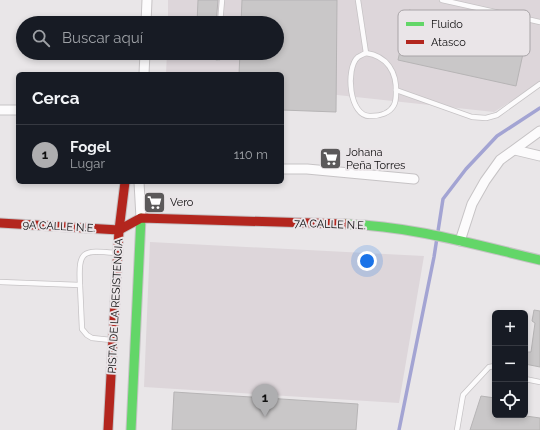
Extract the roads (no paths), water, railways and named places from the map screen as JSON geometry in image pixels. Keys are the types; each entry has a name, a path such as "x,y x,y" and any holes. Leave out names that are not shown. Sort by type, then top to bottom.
{"street":[{"path":"146,16 147,0"},
{"path":"144,72 145,60"},
{"path":"0,110 16,110"},
{"path":"460,241 472,204 484,181 500,160 540,131"},
{"path":"515,150 540,156"},
{"path":"284,169 307,169 414,179"},
{"name":"PISTA DE LA RESISTENCIA","path":"108,430 119,230 125,184"},
{"name":"PISTA DE LA RESISTENCIA","path":"131,430 141,218 139,184"},
{"path":"119,230 141,218"},
{"name":"7A CALLE N.E.","path":"141,218 369,225 429,234 540,260"},
{"name":"9A CALLE N.E.","path":"0,223 119,230"}],"lane":[{"path":"221,16 222,0"},
{"path":"358,0 366,53"},
{"path":"442,0 487,10"},
{"path":"530,20 540,22"},
{"path":"366,53 375,54 384,60 392,69 396,90 395,104 390,110 384,114 369,117 362,115 354,104 352,90 352,72 358,57 366,53"},
{"path":"396,90 472,117 486,118 498,115 540,84"},
{"path":"113,340 92,338 82,329 80,258 84,254 99,251 118,253"},
{"path":"0,282 80,285"},
{"path":"457,430 463,395 489,367 492,366"},
{"path":"528,380 540,382"}],"waterway":[{"path":"399,430 434,257 443,199 466,169 497,136 540,108"}],"place":[{"name":"Johana Peña Torres","path":"330,158"},
{"name":"Vero","path":"155,202"},
{"name":"Fogel","path":"265,417"}]}
